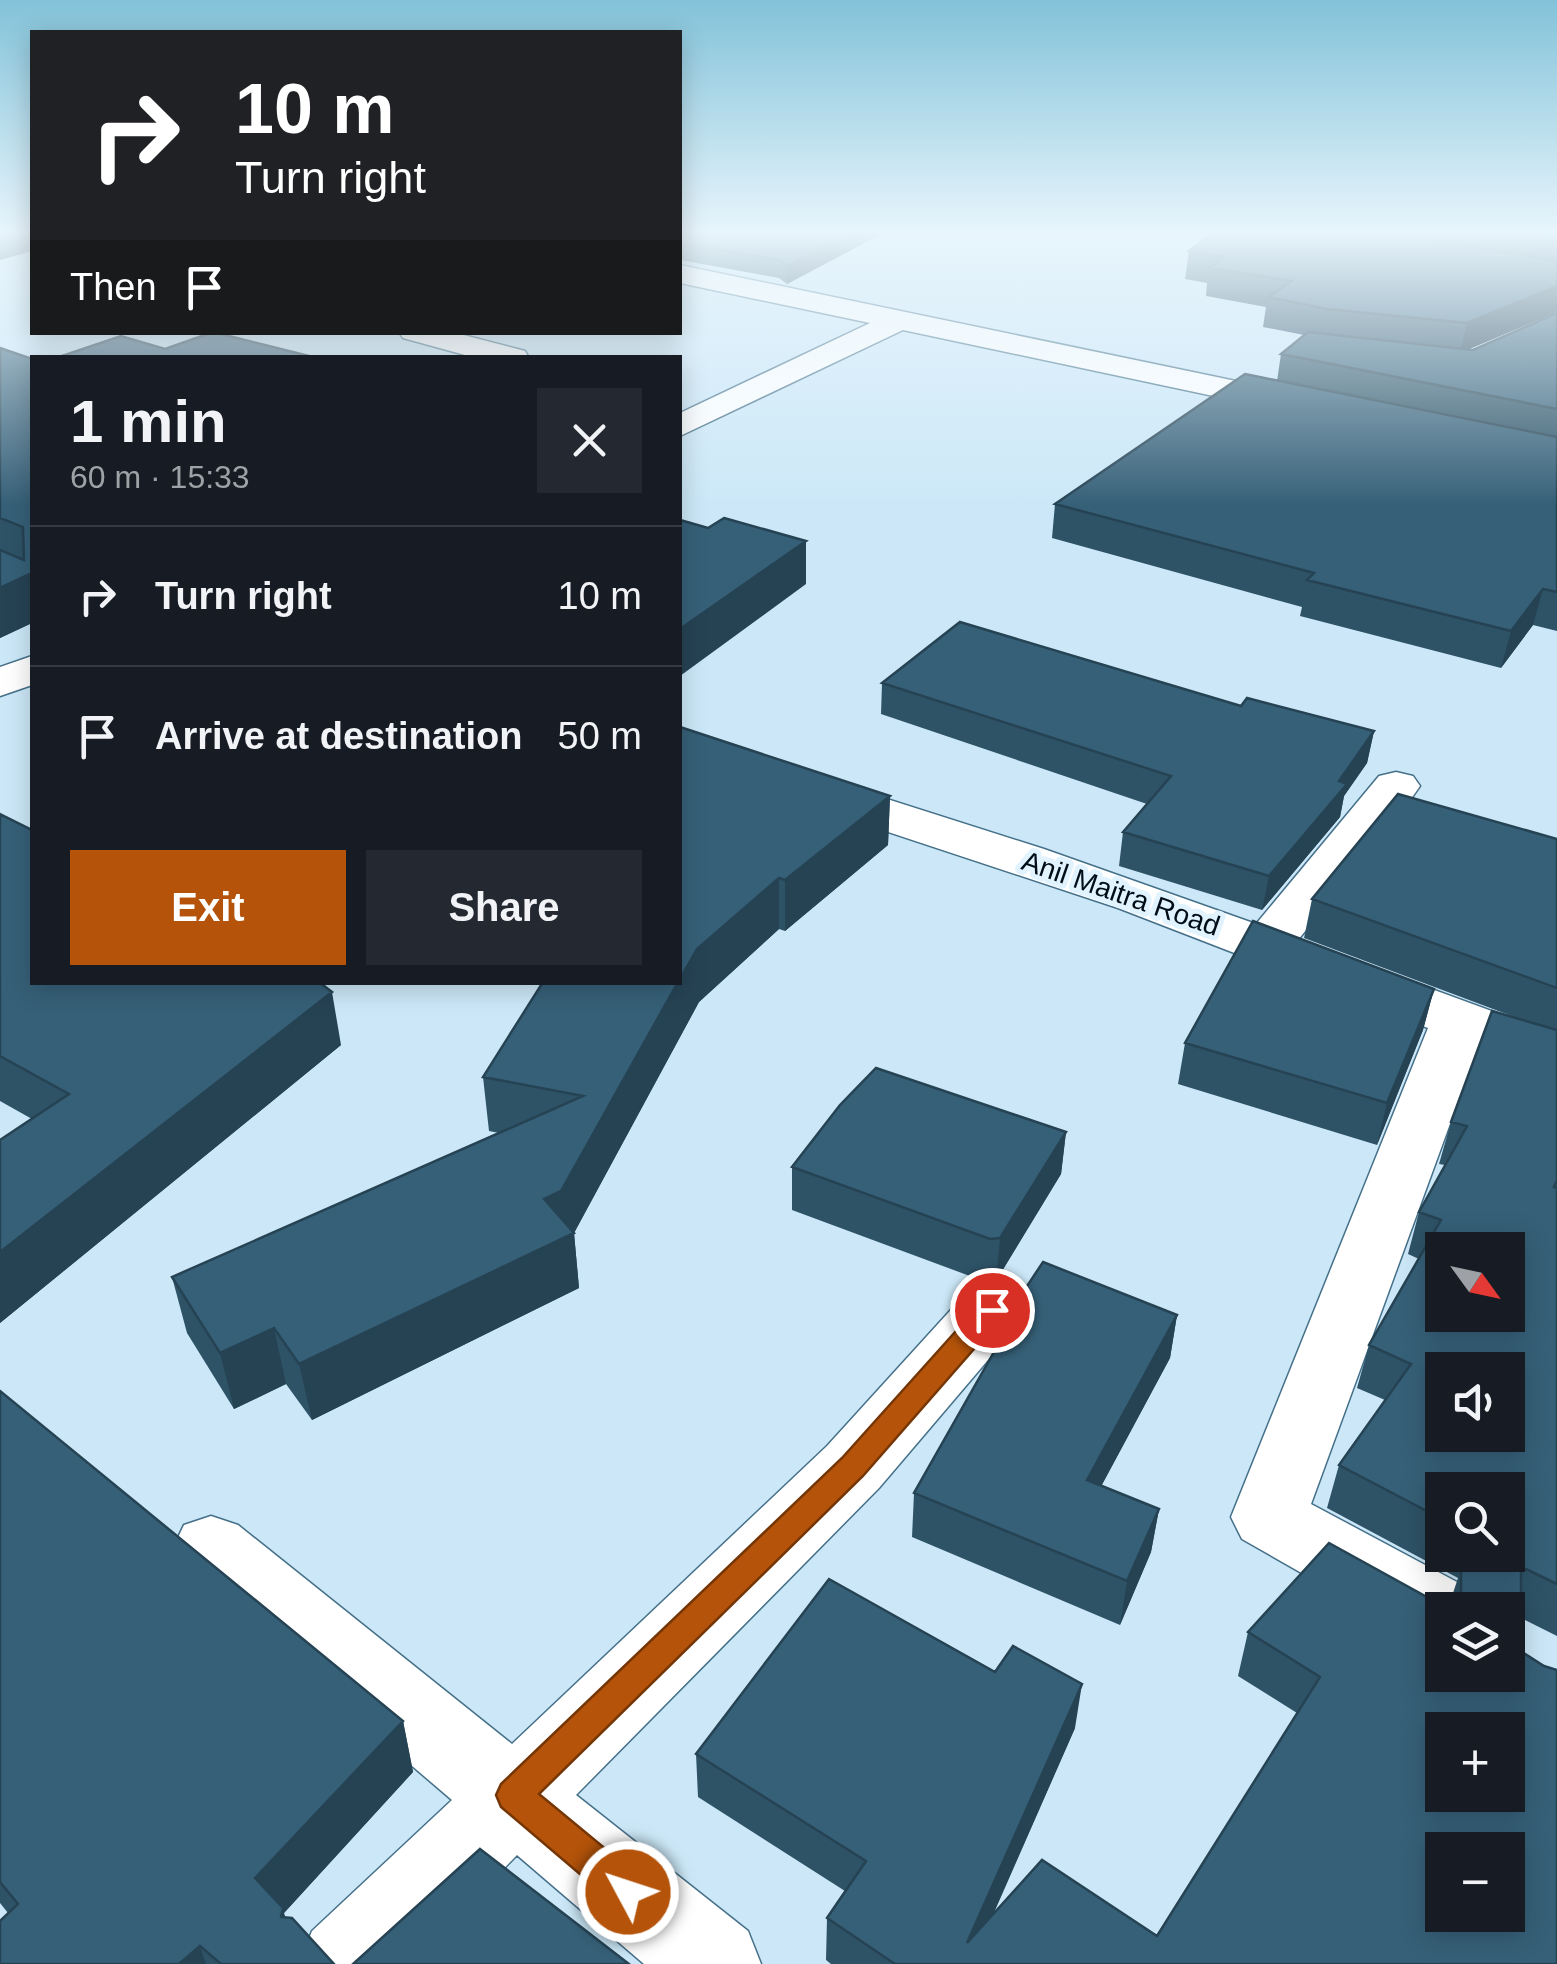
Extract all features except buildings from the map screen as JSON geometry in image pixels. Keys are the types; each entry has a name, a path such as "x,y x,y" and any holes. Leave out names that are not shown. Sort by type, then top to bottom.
{"street":[{"path":"682,425 899,322"},
{"path":"910,322 1333,411"},
{"path":"426,335 503,355"},
{"path":"518,355 534,335"},
{"path":"1244,392 1273,366"},
{"path":"0,683 30,670"},
{"name":"Anil Maitra Road","path":"682,748 1074,875 1268,944 1459,1022 1557,1055"},
{"path":"1268,944 1396,786"},
{"path":"1425,1604 1269,1517 1459,1022"},
{"path":"345,1964 853,1467 992,1310"},
{"path":"211,1548 715,1964"}],"route":[{"path":"628,1892 514,1795 853,1467 992,1310"}]}
